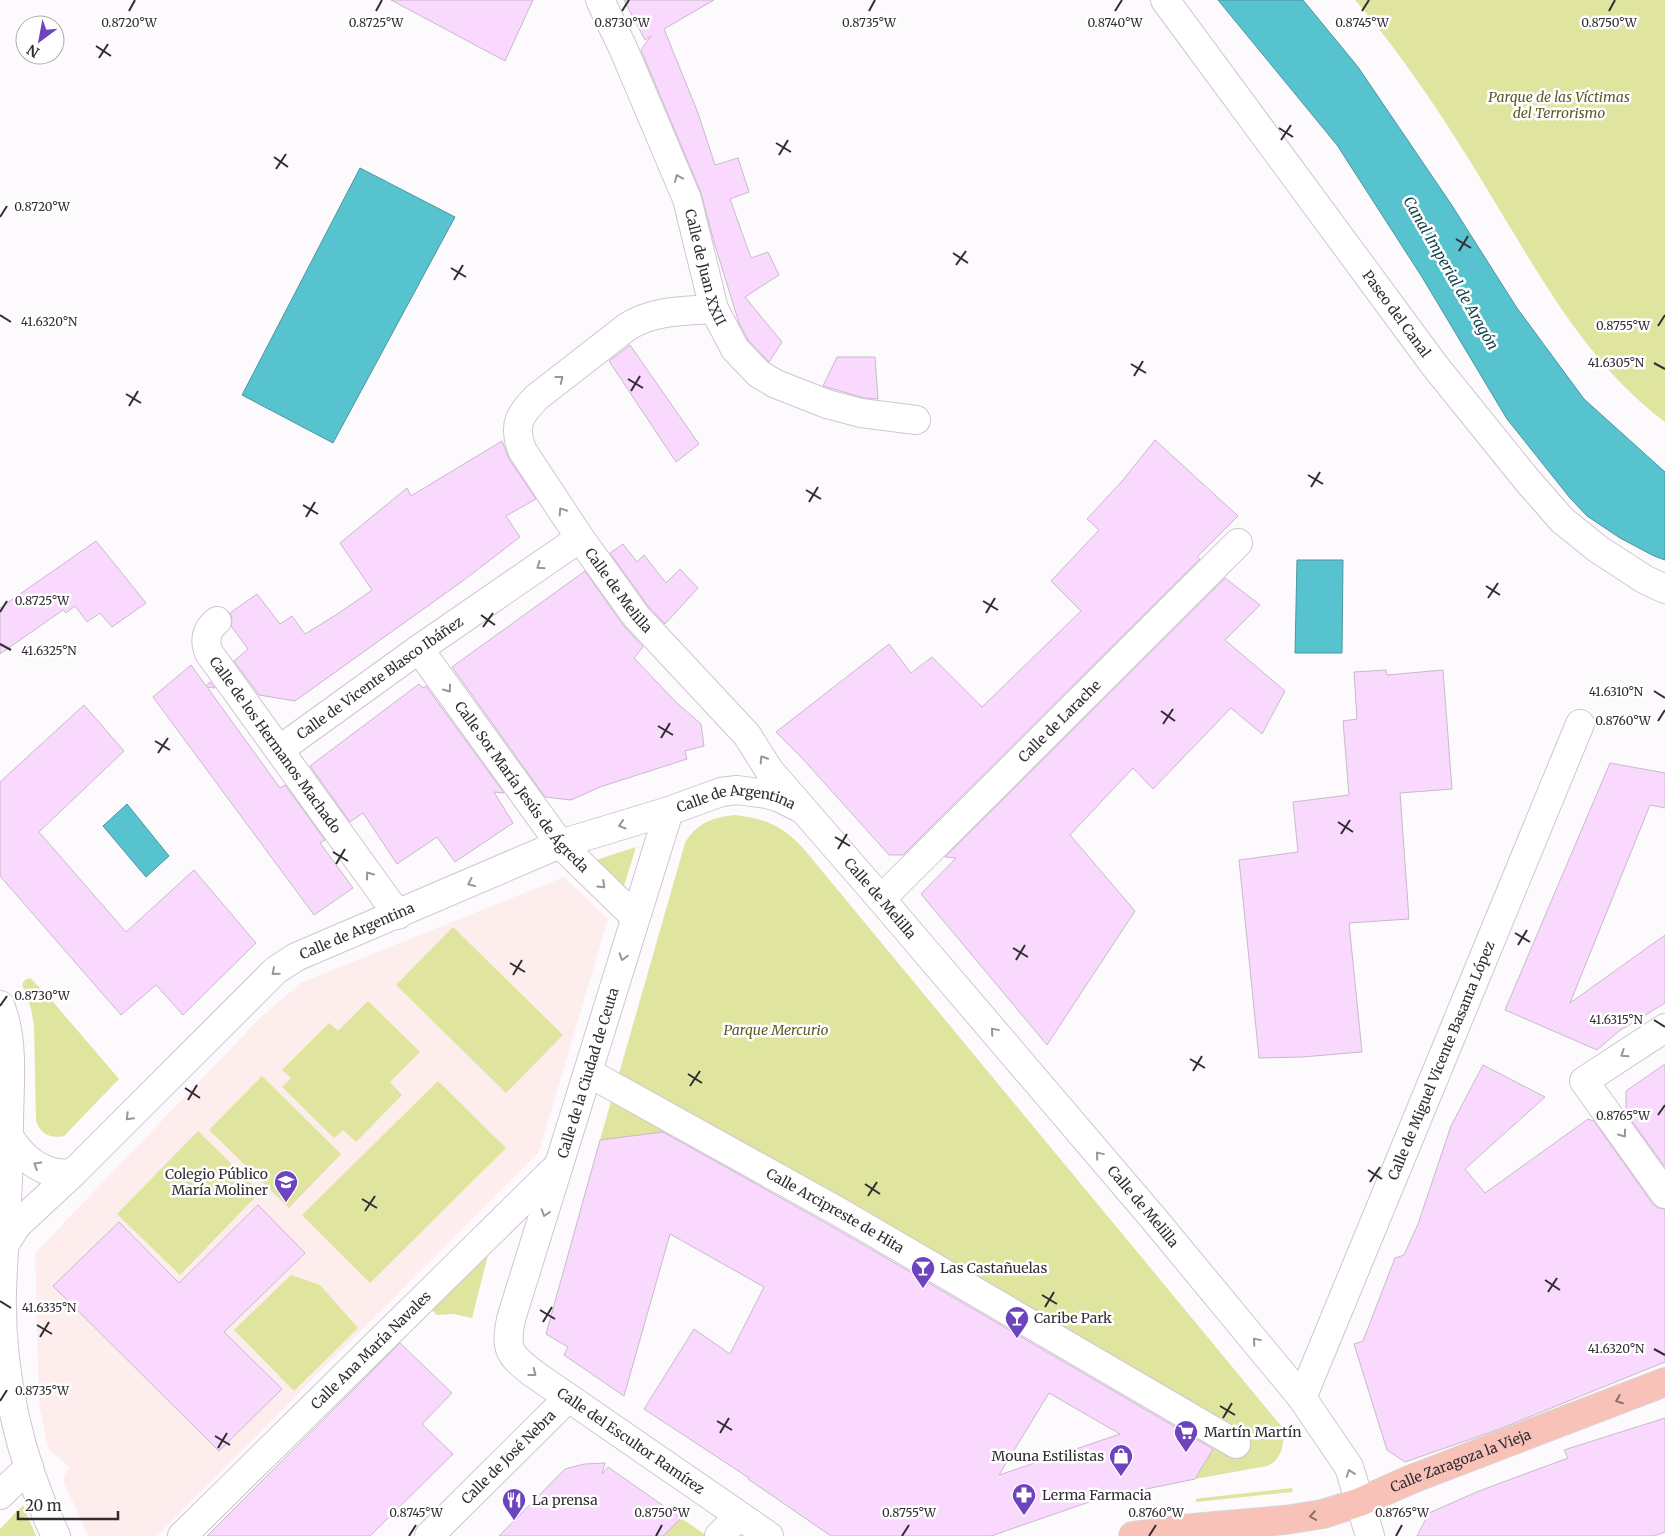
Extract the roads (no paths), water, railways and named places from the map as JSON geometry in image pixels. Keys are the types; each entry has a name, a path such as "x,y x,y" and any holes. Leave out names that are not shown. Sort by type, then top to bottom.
{"main road":[{"name":"Calle Zaragoza la Vieja","path":"1133,1536 1182,1529 1285,1520 1323,1514 1360,1502 1412,1479 1665,1382"}],"street":[{"name":"Calle de Juan XXII","path":"600,0 623,48 687,199 714,309 735,349 759,374 776,384 827,404 861,413 916,420"},
{"name":"Paseo del Canal","path":"1165,0 1435,366 1527,480 1562,520 1598,549 1644,579 1665,589"},
{"name":"Calle de Melilla","path":"714,309 651,315 638,320 527,406 517,427 522,450 580,538 636,616 747,735 770,770 1154,1219 1302,1398 1349,1467 1370,1536"},
{"name":"Calle de Vicente Blasco Ibáñez","path":"280,750 419,649 580,538"},
{"name":"Calle de Larache","path":"881,899 1238,542"},
{"name":"Calle de los Hermanos Machado","path":"217,621 212,625 206,638 209,654 398,915"},
{"name":"Calle Sor María Jesús de Ágreda","path":"419,649 560,844 635,917"},
{"name":"Calle de Miguel Vicente Basanta López","path":"1302,1398 1580,724"},
{"name":"Calle de Argentina","path":"5,1244 17,1224 73,1174 276,970 308,952 560,844 669,811 721,792 737,790 767,794 804,810"},
{"name":"Calle de la Ciudad de Ceuta","path":"508,1335 511,1319 669,811"},
{"path":"0,1005 9,1041 10,1138 4,1180 5,1244 2,1328 12,1406 29,1466 56,1536"},
{"path":"1665,1028 1584,1081 1665,1194"},
{"name":"Calle Arcipreste de Hita","path":"588,1073 841,1213 1236,1444"},
{"path":"10,1138 23,1155 40,1168 58,1175 73,1174"},
{"name":"Calle Ana María Navales","path":"182,1536 560,1164"},
{"name":"Calle del Escultor Ramírez","path":"508,1335 509,1349 518,1362 769,1536"},
{"name":"Calle de José Nebra","path":"429,1536 568,1398"},
{"path":"0,1495 29,1466"},
{"path":"719,1536 739,1516"}],"water":[{"name":"Canal Imperial de Aragón","path":"1218,0 1303,0 1358,67 1451,204 1517,308 1584,399 1665,472 1665,560 1620,538 1587,516 1570,498 1507,419 1422,277 1337,145"},
{"path":"360,168 455,217 333,443 242,395"},
{"path":"1297,560 1343,560 1342,653 1295,653"},
{"path":"127,804 169,856 146,877 103,826"}],"place":[{"name":"Colegio Público María Moliner","path":"286,1203"},
{"name":"Las Castañuelas","path":"923,1289"},
{"name":"Caribe Park","path":"1017,1339"},
{"name":"Martín Martín","path":"1186,1453"},
{"name":"Mouna Estilistas","path":"1121,1477"},
{"name":"Lerma Farmacia","path":"1024,1516"},
{"name":"La prensa","path":"514,1521"}],"park label":[{"name":"Parque de las Víctimas del Terrorismo","path":"1559,105"},
{"name":"Parque Mercurio","path":"776,1030"}]}
